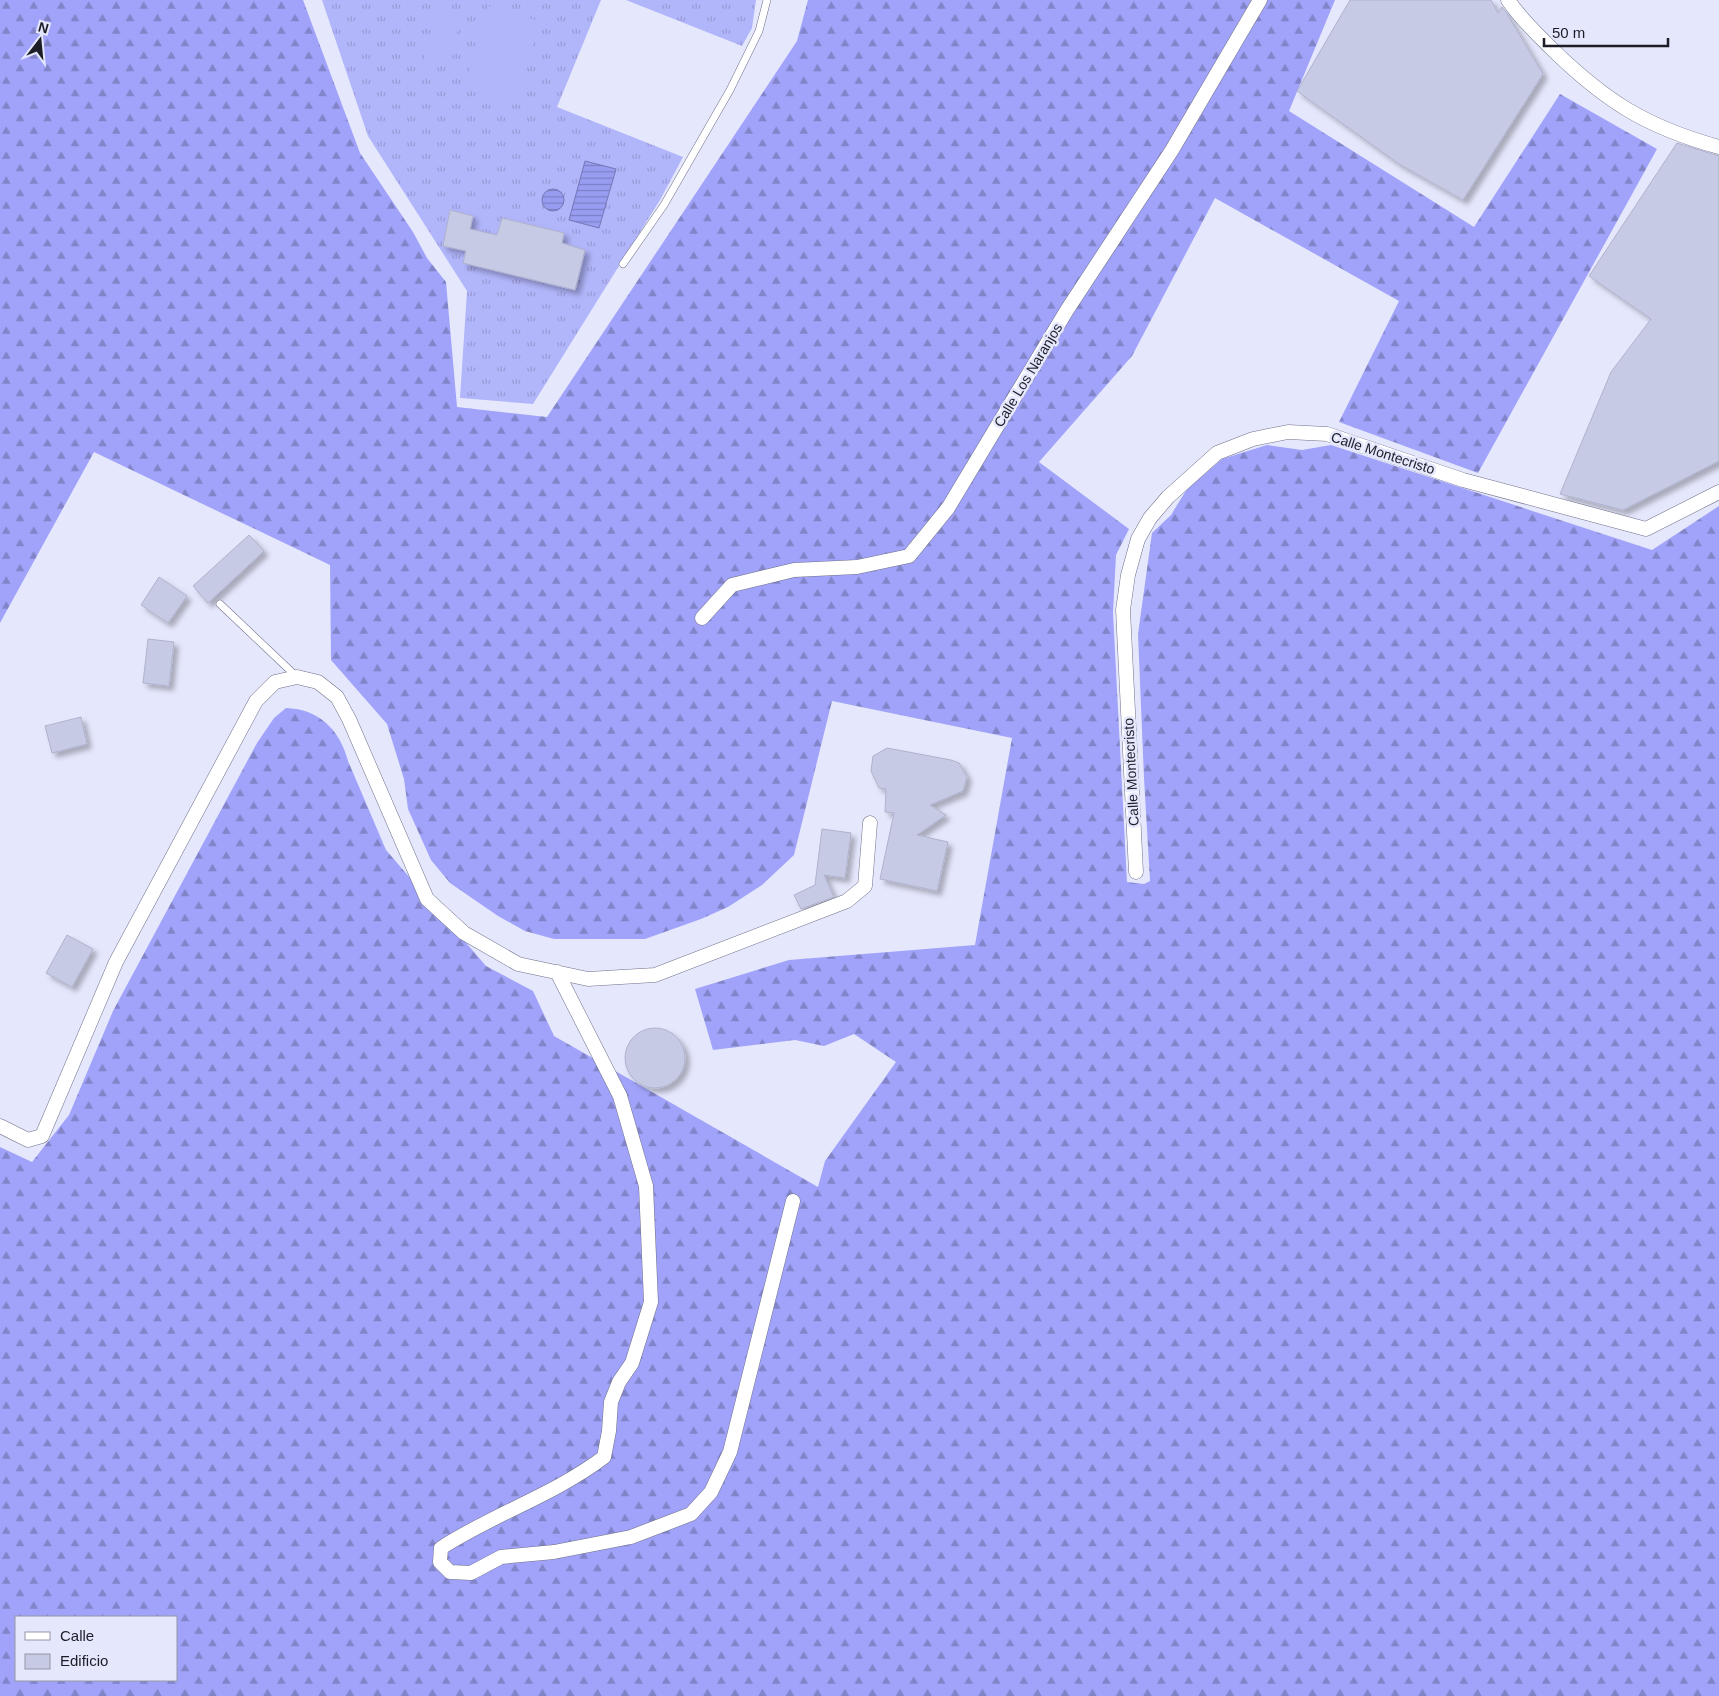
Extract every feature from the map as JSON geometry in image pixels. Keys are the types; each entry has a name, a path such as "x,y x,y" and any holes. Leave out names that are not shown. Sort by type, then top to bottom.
{"street":[{"name":"Calle Los Naranjos","path":"702,618 732,585 794,570 857,567 908,556 948,508 1067,310 1172,150 1260,0"},
{"path":"1508,0 1567,64 1612,102 1657,127 1719,147"},
{"name":"Calle Montecristo","path":"1136,872 1123,610 1128,575 1138,539 1150,518 1168,497 1217,453 1253,439 1288,432 1328,434 1463,480 1646,529 1719,492"},
{"path":"0,1126 28,1140 42,1136 116,962 256,701 275,682 297,677 318,682 337,697 349,718 428,899 464,933 518,964 588,979 655,975 847,901 865,886 870,823"},
{"path":"557,972 620,1096 646,1186 651,1302 632,1363 619,1382 611,1402 609,1431 604,1457 580,1475 470,1529 441,1548 440,1562 450,1572 472,1573 500,1557 554,1552 631,1537 691,1514 711,1492 730,1452 793,1201"}],"lane":[{"path":"623,264 664,205 730,90 759,31 767,0"},
{"path":"220,604 297,677"}],"green space":[{"path":"0,0 303,0 360,153 413,232 427,258 446,282 457,407 547,417 797,41 808,0 1335,0 1289,111 1474,227 1560,94 1657,149 1478,473 1339,422 1399,301 1215,198 1132,356 1039,462 1129,529 1116,555 1113,613 1127,882 1144,884 1150,881 1138,634 1152,533 1171,515 1187,489 1222,459 1267,445 1302,450 1331,445 1652,550 1719,506 1719,1696 0,1696 0,1147 32,1162 69,1115 113,1011 257,743 274,718 286,708 298,709 318,717 334,731 340,740 386,850 486,966 533,991 554,1036 818,1187 825,1161 896,1062 854,1034 824,1046 795,1040 713,1050 695,989 789,960 975,945 1012,738 832,701 794,855 762,885 728,907 645,939 554,939 525,931 498,916 450,883 431,860 408,809 404,779 387,724 331,660 330,565 94,452 0,623"},
{"path":"322,0 601,0 557,107 683,157 660,200 533,404 460,398 467,291 368,136"},
{"path":"626,0 756,0 752,28 742,46"},
{"path":"488,6 539,21 516,101 465,87"},
{"path":"436,12 460,19 448,65 424,58"}],"shaded area":[{"path":"585,161 616,169 599,228 569,220"},
{"path":"553,189 561,192 564,200 561,208 553,211 545,208 542,200 545,192"}],"building":[{"path":"1350,0 1491,0 1498,13 1502,7 1506,12 1543,74 1463,200 1399,164 1297,91"},
{"path":"1677,143 1719,156 1719,461 1623,510 1560,494 1611,372 1651,319 1589,276"},
{"path":"450,210 473,216 470,229 497,235 502,218 564,233 562,243 585,250 575,290 463,263 466,251 443,246"},
{"path":"249,535 264,551 208,603 193,586"},
{"path":"159,577 187,596 168,623 141,605"},
{"path":"148,639 174,642 169,686 143,683"},
{"path":"81,717 87,744 52,753 45,726"},
{"path":"887,748 951,760 959,763 967,777 963,791 930,805 946,815 917,835 948,842 937,891 880,879 894,813 885,812 886,789 879,788 871,771 873,756"},
{"path":"822,829 851,833 845,878 824,875 834,897 801,909 794,895 815,885"},
{"path":"67,935 93,949 72,987 46,973"},
{"path":"649,1028 661,1028 672,1033 680,1041 685,1052 683,1070 672,1083 661,1088 649,1088 638,1083 630,1075 625,1064 625,1052 630,1041 638,1033"}]}
